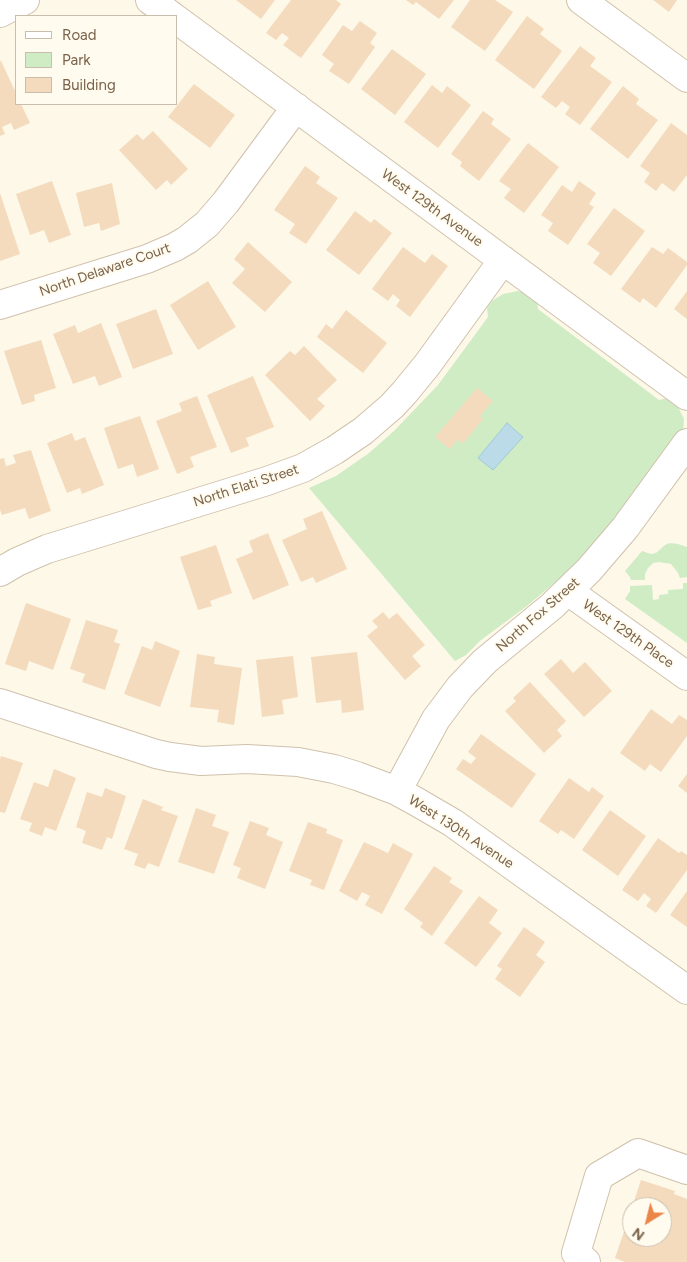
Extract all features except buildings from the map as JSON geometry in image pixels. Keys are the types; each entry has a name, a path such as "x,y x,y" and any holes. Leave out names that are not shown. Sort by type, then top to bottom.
{"street":[{"path":"0,13 25,0"},
{"path":"150,0 171,15"},
{"path":"580,0 687,78"},
{"name":"West 129th Avenue","path":"178,21 687,396"},
{"name":"North Delaware Court","path":"0,304 147,259 187,240 207,224 226,202 296,107"},
{"name":"North Elati Street","path":"0,572 16,562 47,549 267,481 303,468 336,450 363,431 404,393 427,365 503,260"},
{"name":"North Fox Street","path":"397,791 436,719 460,687 485,661 568,591 602,556 625,528 687,443"},
{"name":"West 129th Place","path":"568,591 687,676"},
{"name":"West 130th Avenue","path":"0,704 156,754 201,761 262,759 315,765 357,776 397,791 453,823 687,990"},
{"path":"586,1262 576,1253 600,1176 638,1153 687,1170"}],"green space":[{"path":"518,291 537,300 538,309 659,400 668,398 676,403 684,419 683,432 609,528 573,567 527,606 481,640 466,655 455,661 309,488 336,476 369,453 394,431 438,385 488,317 487,308 492,301 503,294"},
{"path":"670,543 687,547 687,577 680,578 671,564 659,562 653,563 648,568 645,580 631,580 625,571 642,551 651,554 656,553"},
{"path":"683,583 687,583 687,643 625,599 630,591 630,586 652,585 653,600 659,599 659,595 668,594 668,590 683,589"}],"water":[{"path":"507,423 523,437 493,470 478,458"}]}
